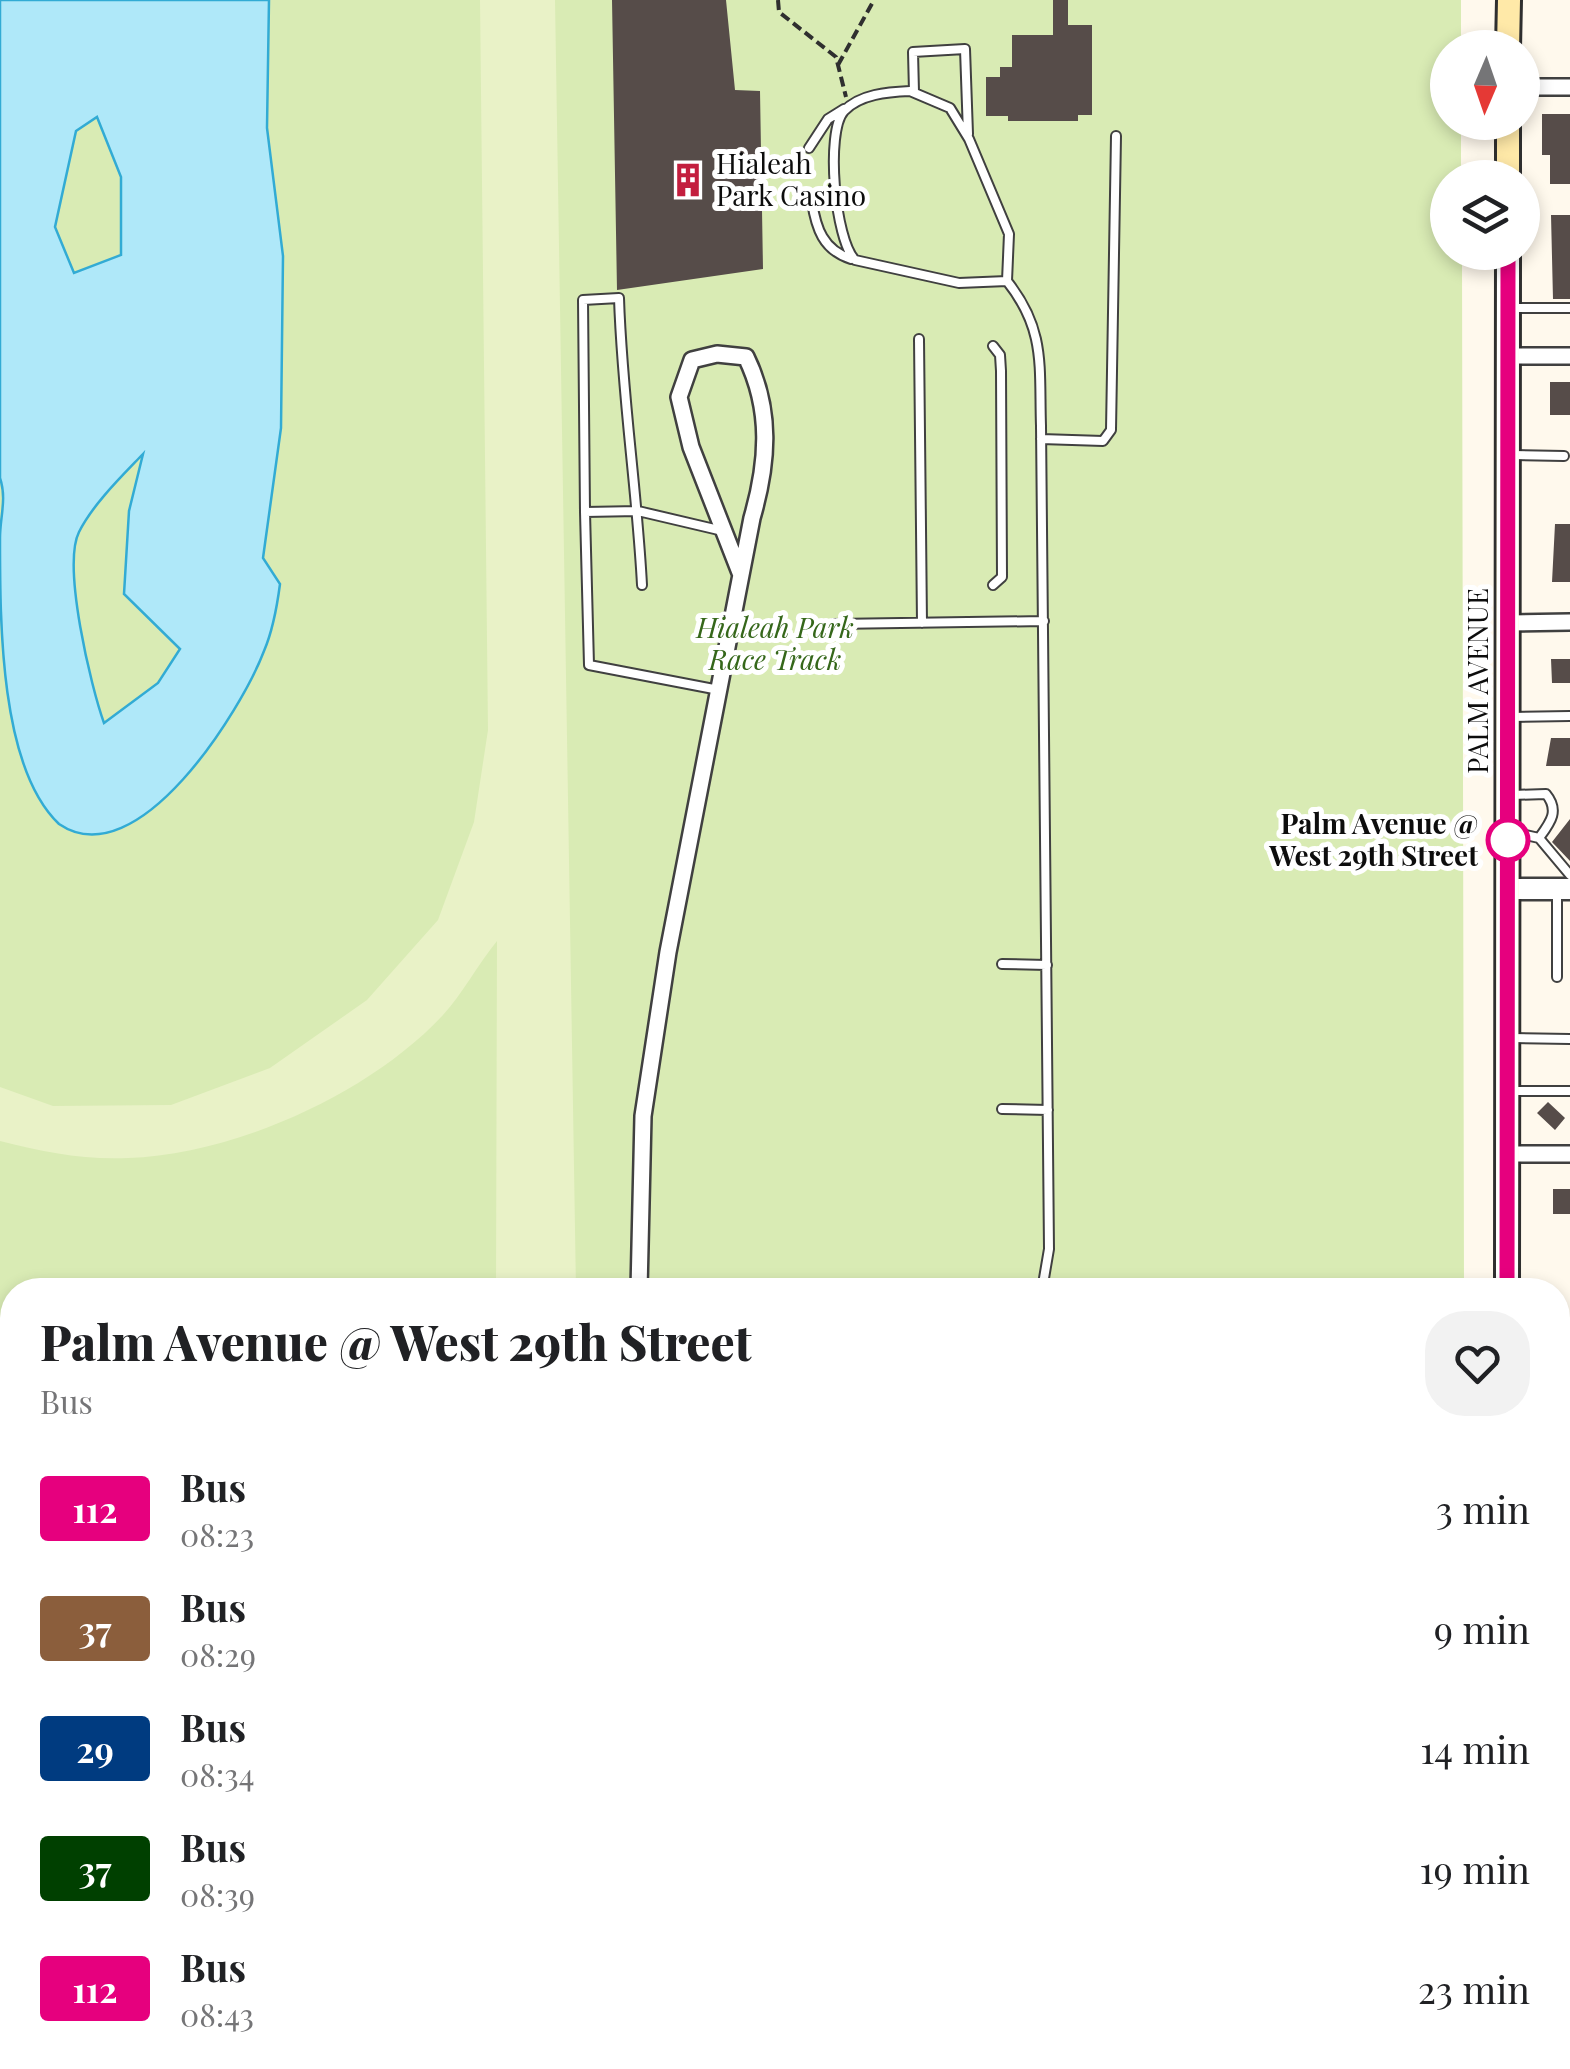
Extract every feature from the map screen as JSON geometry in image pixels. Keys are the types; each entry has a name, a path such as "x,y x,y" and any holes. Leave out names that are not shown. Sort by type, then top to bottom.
{"main road":[{"path":"1508,0 1508,30"},
{"name":"PALM AVENUE","path":"1507,1278 1508,270"}],"street":[{"path":"1540,87 1570,87"},
{"path":"639,1278 643,1116 668,952 741,574 767,467 756,377 746,357 717,354 692,360 679,397 691,446 741,574"},
{"path":"1508,356 1570,356"},
{"path":"1508,622 1570,622"},
{"path":"1508,889 1566,884"},
{"path":"1507,1154 1570,1154"}],"lane":[{"path":"914,92 912,52 965,49 968,139"},
{"path":"809,148 828,119 882,92 914,92 950,108 968,139 1009,234 1007,281 1030,310 1038,340 1050,1249 1044,1278"},
{"path":"848,106 835,134 838,208 842,238 855,260"},
{"path":"1041,438 1103,441 1111,430 1116,136"},
{"path":"812,202 817,230 836,254 959,282 1007,281"},
{"path":"642,585 638,511 622,388 619,298 583,300 589,665 718,690"},
{"path":"1508,308 1570,308"},
{"path":"919,339 922,623"},
{"path":"993,346 1000,355 1001,371 1002,506 1002,577 993,584"},
{"path":"1508,455 1564,456"},
{"path":"586,512 638,511 723,531"},
{"path":"834,624 1044,621"},
{"path":"1508,716 1570,716"},
{"path":"1508,795 1546,794 1553,803 1554,818 1539,838"},
{"path":"1508,830 1539,838 1566,884 1557,978"},
{"path":"1002,964 1046,965"},
{"path":"1508,1038 1570,1039"},
{"path":"1508,1090 1570,1091"},
{"path":"1002,1109 1048,1110"}],"path":[{"path":"778,0 780,12 836,57 848,106"},
{"path":"838,65 874,0"}],"green space":[{"name":"Hialeah Park Race Track","path":"0,0 1461,0 1461,30 1430,30 1430,140 1461,140 1461,160 1430,160 1430,270 1462,270 1464,1278 0,1278"},
{"path":"480,0 555,0 576,1278 496,1278 497,941 443,1015 413,1043 340,1094 298,1115 212,1145 128,1158 63,1154 0,1141 0,1087 53,1106 171,1105 270,1068 367,1000 438,920 474,822 488,730"}],"water":[{"path":"0,0 269,0 267,128 283,256 281,428 263,558 280,584 276,610 252,677 210,745 183,780 153,808 121,828 90,834 59,824 40,799 25,768 14,732 3,652","holes":["97,117 121,177 121,255 74,273 55,227 76,131","143,454 129,511 124,594 180,649 158,683 104,723 80,627 75,548 79,532 92,511"]}],"building":[{"name":"Hialeah Park Casino","path":"612,0 726,0 735,90 760,91 763,269 617,290"},
{"path":"1053,0 1068,0 1068,25 1092,25 1092,115 1078,115 1078,121 1008,121 1008,116 986,116 986,77 1000,77 1000,67 1012,67 1012,35 1053,35"},
{"path":"1542,114 1570,114 1570,184 1550,184 1550,155 1542,155"},
{"path":"1551,215 1570,215 1570,299 1553,299"},
{"path":"1550,382 1570,382 1570,415 1550,415"},
{"path":"1555,524 1570,524 1570,582 1552,582"},
{"path":"1551,659 1570,659 1570,683 1552,683"},
{"path":"1551,738 1570,738 1570,766 1546,766"},
{"path":"1570,819 1570,861 1552,842"},
{"path":"1548,1102 1565,1118 1555,1130 1537,1113"},
{"path":"1553,1189 1570,1189 1570,1214 1553,1214"}],"bus line":[{"name":"112","path":"1507,1278 1508,270"}],"place":[{"name":"Hialeah Park Casino","path":"688,180"},
{"name":"Palm Avenue @ West 29th Street","path":"1508,840"}]}
